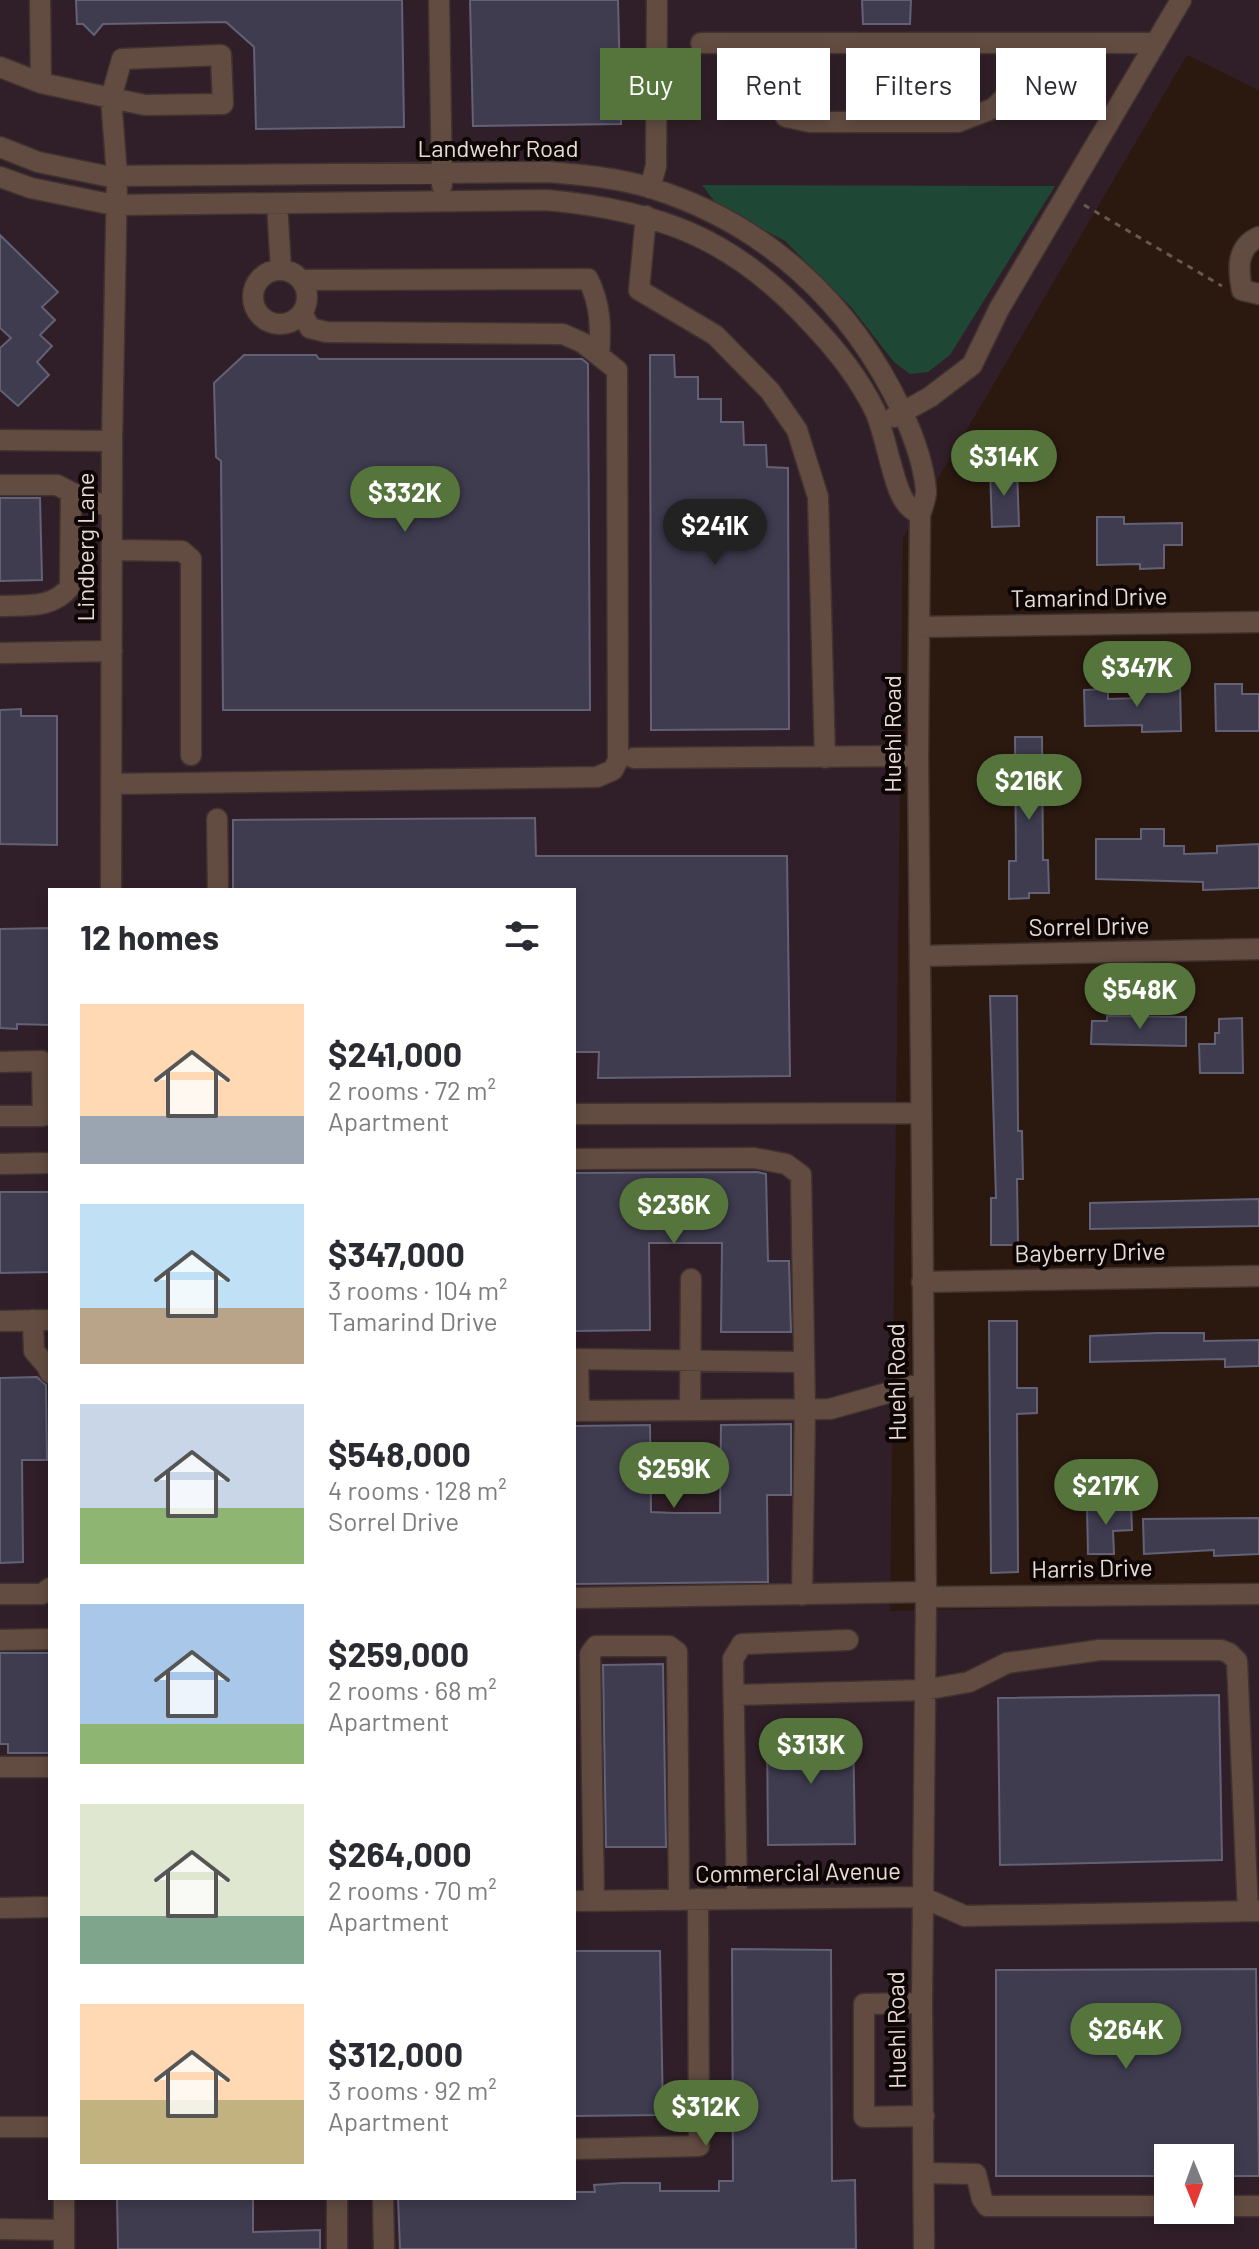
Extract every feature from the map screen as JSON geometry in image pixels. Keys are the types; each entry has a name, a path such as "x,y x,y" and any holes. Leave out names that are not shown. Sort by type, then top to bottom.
{"street":[{"path":"40,0 41,83"},
{"path":"439,0 442,201"},
{"path":"650,188 656,166 657,0"},
{"path":"880,425 930,397 972,365 999,309 1181,0"},
{"path":"701,43 1156,43"},
{"path":"780,43 771,65 770,89 786,117 810,122 958,122 994,108 1010,92 1031,43"},
{"path":"0,67 41,83 111,98 145,105 223,104 221,55 122,59 111,98"},
{"name":"Lindberg Lane","path":"111,98 117,176 114,205 112,441 111,888"},
{"name":"Landwehr Road","path":"0,147 38,162 74,171 117,176 549,172 601,177 650,188 726,219 792,264 832,303 862,339 902,412"},
{"path":"0,177 31,188 114,205 546,200 596,204 646,216 716,244 768,279 842,358 874,411 904,502 920,515"},
{"path":"277,203 281,270"},
{"path":"646,216 639,290 715,335 770,391 797,430 818,497 825,758"},
{"path":"1250,292 1237,264 1249,241 1259,237"},
{"path":"281,270 289,271 301,280 307,296 302,313 287,323 278,324 269,322 255,309 254,291 264,275 281,270"},
{"path":"301,280 588,279 595,292 601,321 599,356"},
{"path":"111,784 597,777 613,770 618,760 617,370 583,343 563,334 326,332 310,328 302,313"},
{"name":"Huehl Road","path":"902,412 913,431 926,494 920,515 918,756 926,1594 922,1897 924,2249"},
{"path":"0,440 112,441"},
{"path":"0,485 57,485 112,507"},
{"path":"0,606 36,605 61,598 70,587 71,493"},
{"path":"112,550 182,551 191,559 191,755"},
{"name":"Tamarind Drive","path":"919,627 1259,622"},
{"path":"0,653 112,651"},
{"path":"634,758 918,756"},
{"path":"217,819 218,888"},
{"name":"Sorrel Drive","path":"921,956 1259,949"},
{"path":"0,1062 42,1061 46,1084 43,1116 0,1116"},
{"path":"576,1114 921,1113"},
{"path":"576,1159 754,1158 786,1164 801,1175 805,1409 802,1595"},
{"path":"0,1164 48,1163"},
{"name":"Bayberry Drive","path":"922,1282 1259,1276"},
{"path":"690,1410 691,1279"},
{"path":"0,1321 42,1320 34,1351 48,1368"},
{"path":"804,1362 578,1359 576,1411 830,1409 923,1383"},
{"path":"0,1594 42,1594 48,1590"},
{"name":"Harris Drive","path":"576,1598 1259,1594"},
{"path":"0,1640 48,1639"},
{"path":"737,1899 733,1659 742,1644 848,1640"},
{"path":"576,2149 699,2146 677,1652 669,1646 596,1646 590,1654 584,1900"},
{"path":"734,1695 924,1690 969,1682 1007,1663 1100,1650 1221,1650 1229,1653 1237,1661 1254,1911"},
{"path":"0,1767 48,1767"},
{"name":"Commercial Avenue","path":"584,1900 922,1897 965,1916 1254,1911"},
{"path":"0,1908 48,1907"},
{"path":"922,2003 864,2004 864,2117 924,2116"},
{"path":"0,2127 48,2127"},
{"path":"924,2173 976,2174 982,2199 987,2206 1154,2206"},
{"path":"0,2229 64,2239 64,2200"},
{"path":"337,2200 337,2249"},
{"path":"383,2200 384,2249"},
{"path":"1234,2206 1259,2206"}],"path":[{"path":"1066,195 1216,285 1250,292"}],"shaded area":[{"path":"0,0 1259,0 1259,90 1187,55 903,538 890,1611 1259,1603 1259,2249 0,2249"}],"green space":[{"path":"702,185 1055,186 950,355 928,372 910,374 894,362 851,307 785,241 718,206"}],"building":[{"path":"76,0 402,0 404,127 256,129 254,47 226,22 103,24 94,35 83,24 77,24"},
{"path":"470,0 618,0 619,48 600,48 600,120 621,120 621,124 473,126"},
{"path":"862,0 911,0 910,24 863,24"},
{"path":"0,235 58,292 42,307 55,320 40,335 52,346 37,362 49,375 18,406 0,390 0,348 11,338 0,328"},
{"path":"244,355 316,355 319,359 582,359 588,364 590,710 223,710 221,461 216,457 214,383"},
{"path":"650,355 674,355 675,377 698,377 698,399 721,399 721,422 743,422 744,445 766,445 767,467 788,468 789,729 651,730"},
{"path":"1017,468 1019,526 992,527 990,469"},
{"path":"0,498 40,498 42,580 0,581"},
{"path":"1097,517 1124,517 1124,524 1182,523 1182,545 1164,545 1164,568 1140,569 1140,564 1097,565"},
{"path":"1180,684 1181,731 1142,732 1142,725 1085,726 1084,690 1108,689 1108,699 1141,698 1141,685"},
{"path":"1215,684 1242,684 1242,694 1259,694 1259,731 1216,731"},
{"path":"21,709 21,716 57,716 57,845 0,844 0,710"},
{"path":"1015,737 1042,737 1043,860 1048,860 1049,893 1029,893 1029,898 1009,899 1009,861 1016,861"},
{"path":"535,818 536,856 787,856 790,1076 598,1078 599,1052 576,1052 576,888 233,888 233,820"},
{"path":"1141,829 1164,829 1164,846 1184,846 1184,854 1217,853 1217,846 1259,844 1259,888 1203,890 1203,882 1096,879 1096,839 1141,839"},
{"path":"48,928 48,1025 17,1024 17,1029 0,1028 0,929"},
{"path":"990,996 1017,996 1018,1131 1022,1131 1023,1179 1017,1179 1018,1245 991,1245 991,1198 996,1198"},
{"path":"1107,1016 1186,1017 1186,1046 1091,1044 1092,1021 1107,1021"},
{"path":"1242,1018 1243,1073 1200,1073 1199,1044 1215,1044 1219,1019"},
{"path":"576,1173 766,1174 768,1261 789,1261 791,1332 721,1332 722,1243 649,1243 650,1330 576,1331"},
{"path":"0,1192 48,1192 48,1272 0,1273"},
{"path":"1259,1199 1259,1226 1090,1229 1090,1203"},
{"path":"989,1321 1017,1321 1017,1388 1037,1388 1037,1413 1017,1414 1018,1572 991,1573"},
{"path":"1204,1333 1204,1341 1259,1340 1259,1366 1225,1367 1225,1359 1090,1362 1090,1336"},
{"path":"37,1377 46,1385 47,1460 22,1460 23,1562 0,1563 0,1378"},
{"path":"791,1424 791,1495 767,1495 768,1582 576,1584 576,1426 650,1425 651,1512 720,1513 721,1425"},
{"path":"1131,1505 1132,1530 1113,1531 1114,1554 1088,1554 1087,1506"},
{"path":"1259,1518 1259,1554 1214,1556 1214,1550 1144,1554 1143,1519"},
{"path":"0,1653 48,1653 48,1753 8,1753 8,1744 0,1744"},
{"path":"663,1664 666,1847 606,1847 603,1665"},
{"path":"1219,1695 1222,1860 1000,1865 998,1698"},
{"path":"853,1726 855,1844 768,1845 767,1727"},
{"path":"732,1949 831,1950 832,2181 855,2180 856,2249 400,2249 398,2200 576,2200 576,2192 595,2192 594,2185 660,2183 660,2191 719,2191 719,2181 733,2181"},
{"path":"576,1951 660,1951 663,2115 576,2116"},
{"path":"1256,1969 1259,2176 1234,2176 1234,2144 1154,2144 1154,2176 996,2176 996,1970"},
{"path":"117,2200 253,2200 253,2232 320,2230 320,2249 118,2249"}]}
